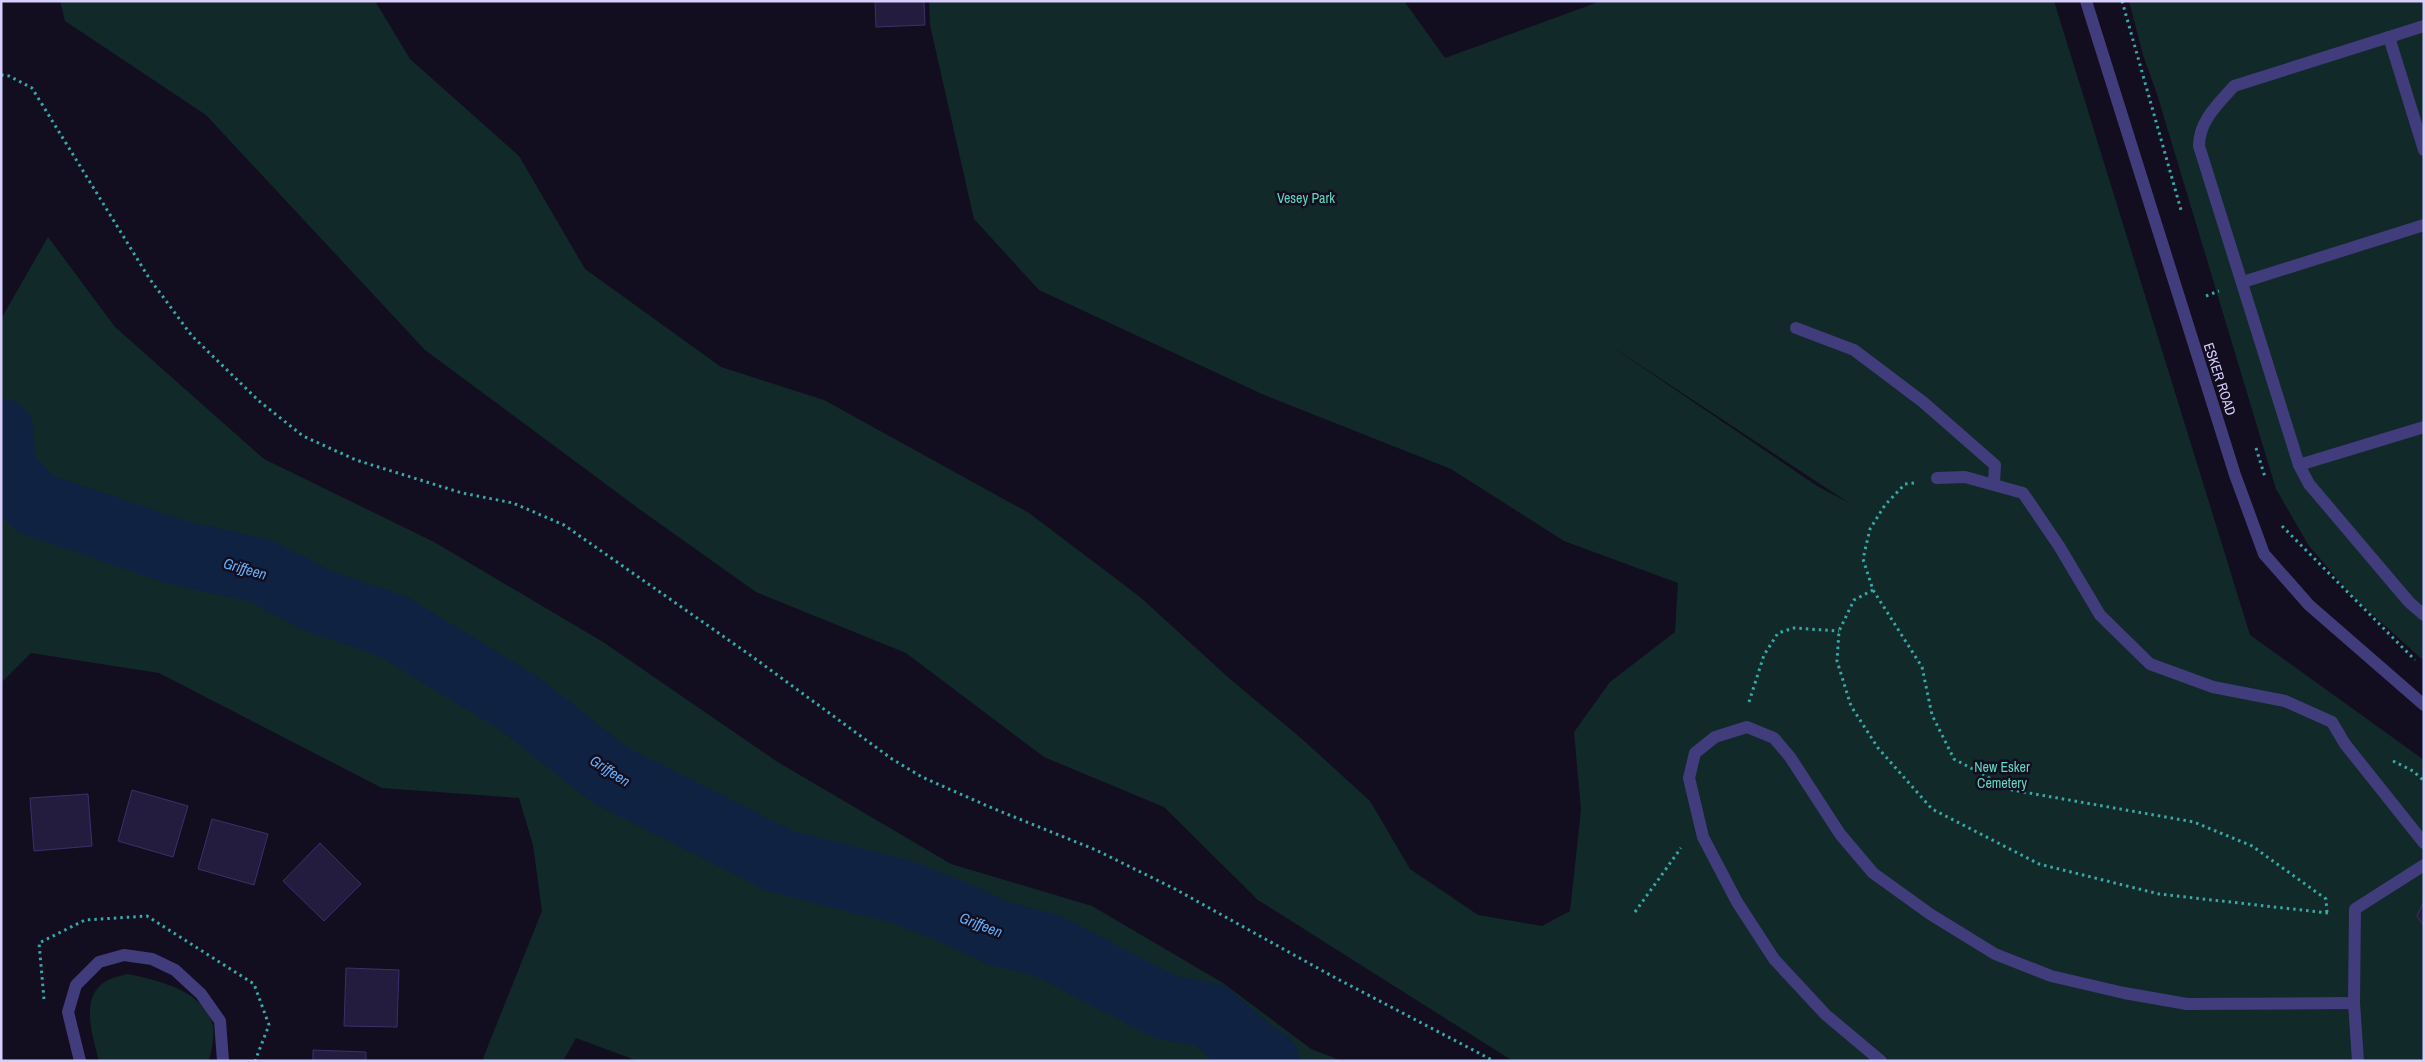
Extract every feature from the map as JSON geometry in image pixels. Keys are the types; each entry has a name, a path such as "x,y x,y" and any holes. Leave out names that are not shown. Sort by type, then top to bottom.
{"street":[{"name":"ESKER ROAD","path":"2086,1 2235,475 2264,554 2310,605 2424,705"},
{"path":"2424,26 2234,86 2217,104 2199,131 2199,146 2299,464 2310,484 2409,602 2424,615"},
{"path":"2389,37 2424,150"},
{"path":"2243,282 2424,225"},
{"path":"1796,328 1854,350 1923,402 1995,465 1994,483"},
{"path":"2299,464 2424,428"},
{"path":"1937,478 1965,477 1994,483 2023,493 2059,546 2100,615 2150,664 2213,687 2285,702 2332,722 2345,744 2424,843"},
{"path":"1881,1061 1826,1015 1774,959 1737,902 1703,837 1689,778 1695,752 1715,737 1747,727 1774,738 1790,757 1840,834 1873,873 1930,914 1995,954 2052,976 2124,993 2188,1004 2354,1003"},
{"path":"2358,1061 2354,1003 2356,910 2424,866"},
{"path":"80,1061 68,1012 76,985 99,962 124,955 152,959 175,970 201,994 220,1021 224,1061"}],"path":[{"path":"1,75 9,76 32,88 149,278 192,336 259,401 303,436 356,460 462,493 513,503 564,525 750,655 892,759 922,777 1105,854 1175,889 1494,1061"},
{"path":"2181,305 2243,282"},
{"path":"1937,478 1905,484 1885,505 1870,529 1863,559 1873,590 1922,667 1932,715 1954,759 2012,790 2194,822 2252,846 2326,899 2327,913"},
{"path":"1873,590 1854,600 1839,631 1837,660 1851,706 1878,748 1932,809 2039,864 2159,894 2327,913 2356,910"},
{"path":"1747,727 1744,716 1764,654 1778,634 1794,628 1839,631"},
{"path":"1635,912 1686,842 1703,837"}],"green space":[{"path":"60,1 375,1 410,59 519,156 585,269 721,367 824,400 1029,513 1140,597 1230,679 1302,739 1370,801 1410,869 1478,915 1542,926 1570,911 1581,810 1574,732 1610,682 1675,632 1678,583 1564,541 1451,469 1262,394 1039,290 974,219 930,25 929,1 1404,1 1445,58 1601,1 2054,1 2250,635 2424,760 2424,1061 1513,1061 1258,900 1164,807 1044,757 906,653 756,592 642,511 425,350 206,115 65,21","holes":["1605,342 1849,503 1817,486"]},
{"path":"2129,1 2424,1 2424,661 2353,597 2309,546 2276,489 2157,94 2143,55"},
{"path":"48,237 115,327 264,459 434,542 603,642 776,761 951,864 1092,906 1223,983 1311,1049 1342,1061 638,1061 576,1038 563,1061 482,1061 542,911 533,845 519,798 382,788 159,673 31,653 1,683 1,319"},
{"path":"127,974 178,989 190,995 200,1004 208,1014 213,1026 209,1061 99,1061 91,1029 90,1006 93,996 99,987 108,980"}],"building":[{"path":"875,1 924,1 925,25 876,27"},
{"path":"132,790 188,806 173,857 118,841"},
{"path":"88,794 92,846 34,851 30,798"},
{"path":"212,819 268,834 254,885 198,869"},
{"path":"320,843 361,884 324,921 283,881"},
{"path":"2424,901 2424,926 2417,916"},
{"path":"346,968 399,970 397,1027 344,1026"},
{"path":"313,1050 366,1052 366,1061 313,1061"}],"waterway":[{"name":"Griffeen","path":"1,431 4,470 35,504 176,552 261,571 316,600 394,627 520,704 610,775 780,861 899,891 951,911 998,933 1048,946 1165,1007 1210,1015 1258,1057 1267,1061"}],"park label":[{"name":"Vesey Park","path":"1306,198"},
{"name":"New Esker Cemetery","path":"2002,776"}]}
